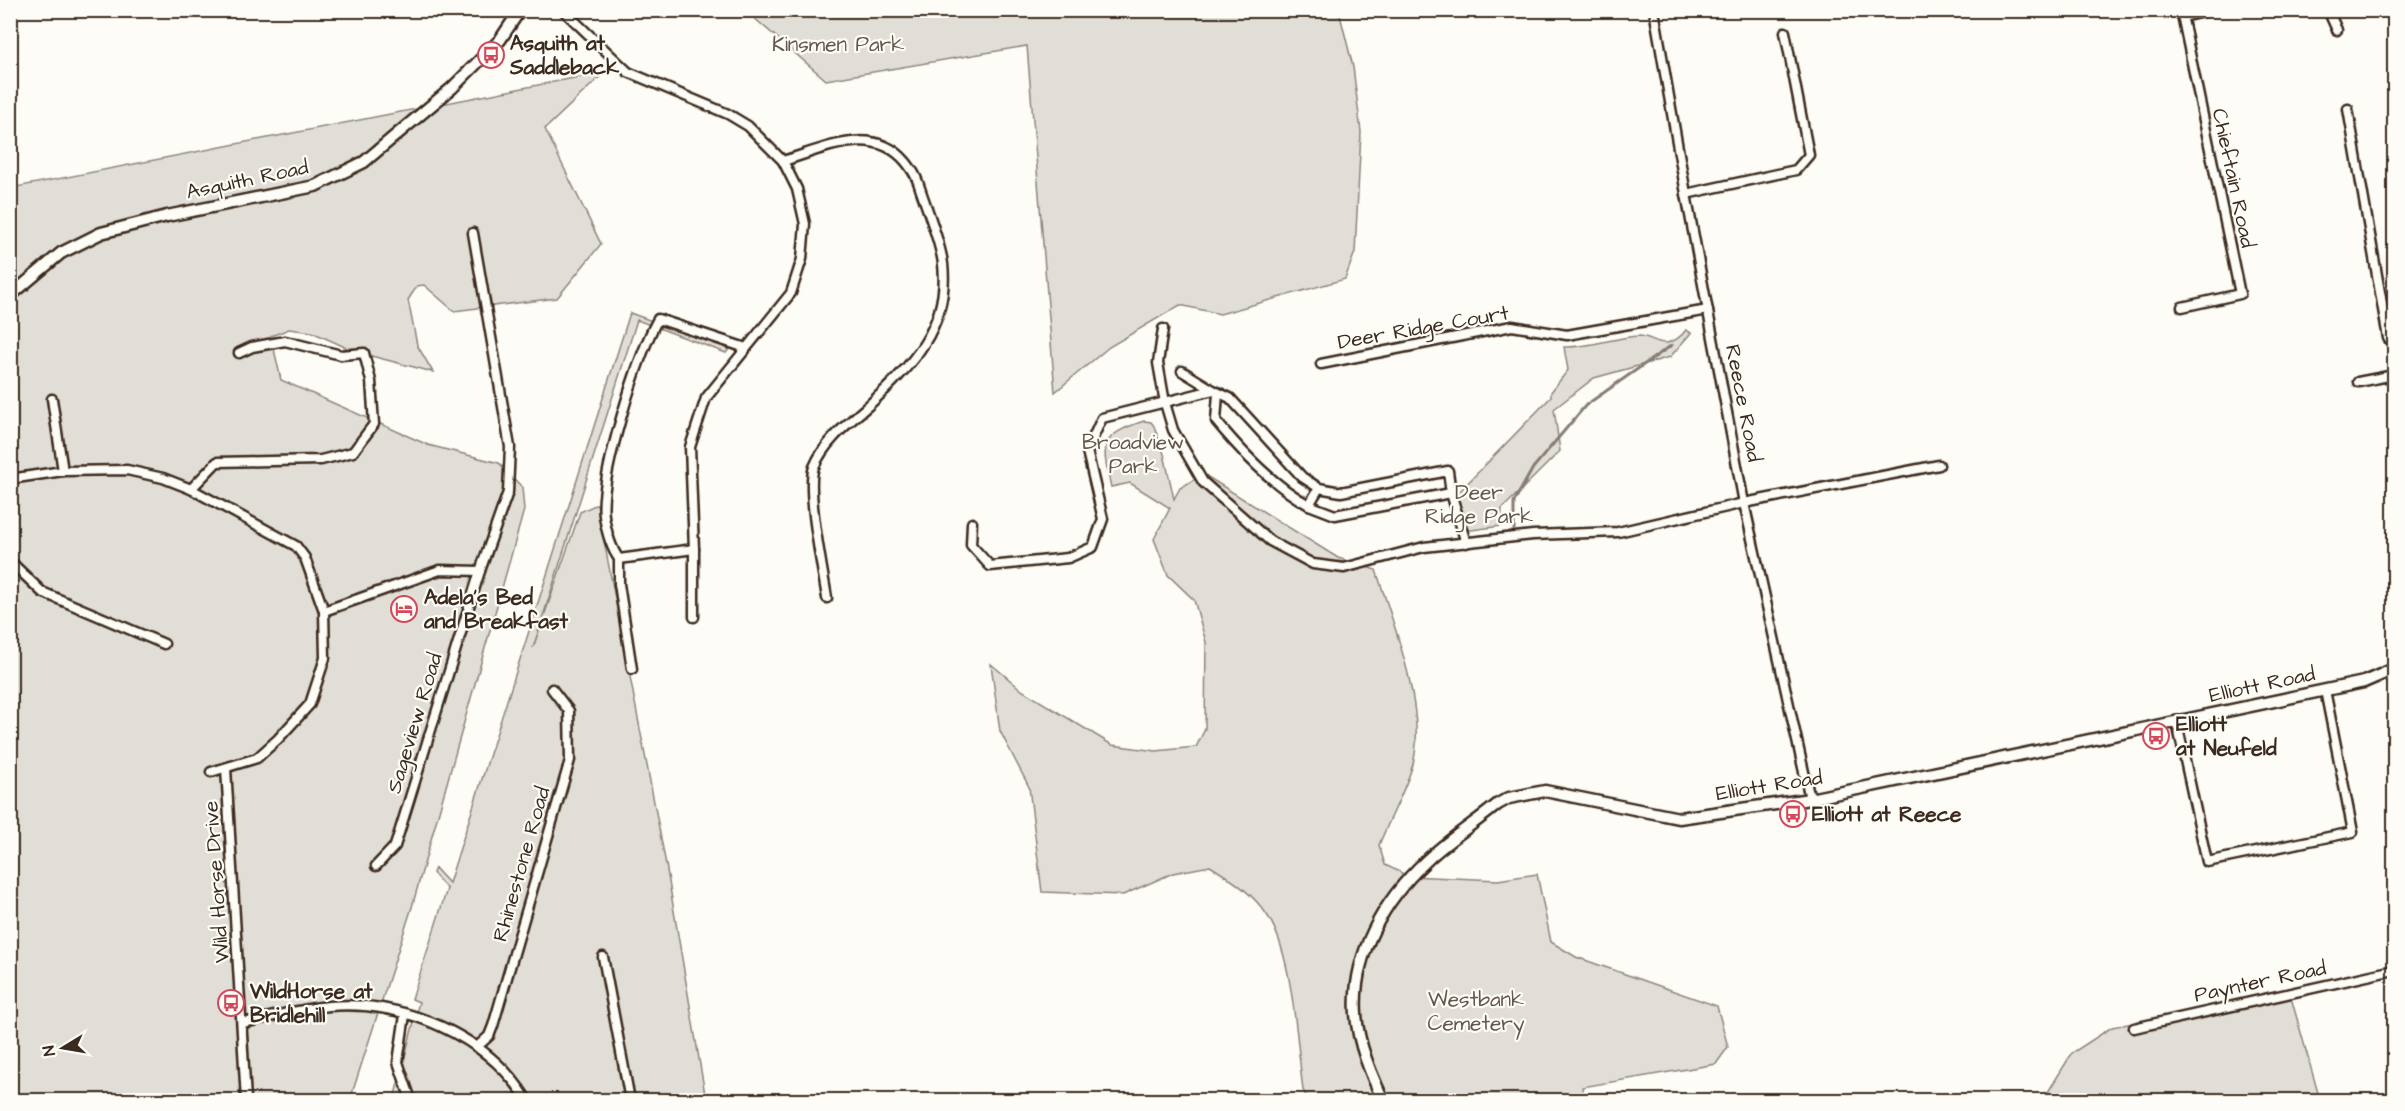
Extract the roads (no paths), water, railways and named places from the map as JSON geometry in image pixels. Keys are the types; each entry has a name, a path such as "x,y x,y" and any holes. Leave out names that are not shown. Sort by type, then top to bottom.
{"street":[{"name":"Asquith Road","path":"10,296 61,253 102,233 167,216 315,186 364,162 452,88 500,40 520,10"},
{"path":"563,10 628,72 728,114 748,126 783,161 797,189 805,224 802,259 791,292 706,398 690,447 694,616"},
{"name":"Reece Road","path":"1654,10 1744,503 1810,799"},
{"path":"2182,14 2212,10"},
{"path":"2328,10 2337,30"},
{"name":"Chieftain Road","path":"2182,14 2240,294 2182,307"},
{"path":"1686,194 1796,170 1809,155 1785,32"},
{"path":"2348,109 2388,338 2394,346"},
{"path":"783,161 845,142 869,140 896,150 916,174 943,262 943,304 928,341 888,388 834,436 814,467 811,488 827,598"},
{"name":"Sageview Road","path":"376,866 395,846 480,571 508,492 510,447 473,233"},
{"name":"Deer Ridge Court","path":"1322,364 1512,326 1567,335 1708,310"},
{"path":"632,669 619,584 619,559 614,552 604,515 607,477 627,399 658,319 746,348"},
{"path":"1163,329 1158,363 1165,403 1173,430 1203,482 1270,541 1313,564 1344,568 1424,547 1533,535 1618,532 1744,503 1939,465"},
{"path":"191,489 217,462 321,460 353,452 374,424 371,381 364,353 341,355 285,341 252,347 239,353"},
{"path":"1182,371 1230,398 1302,477 1320,488 1341,492 1448,471 1451,493 1466,543"},
{"path":"2358,382 2394,375"},
{"path":"972,523 971,545 990,566 1068,558 1093,547 1103,519 1087,451 1102,418 1215,391"},
{"path":"1215,391 1216,421 1230,438 1292,495 1309,505 1335,515 1451,493"},
{"path":"52,399 63,471"},
{"path":"10,479 63,471 127,470 163,478 191,489 296,546 305,558 324,611 325,658 310,704 257,758 211,772"},
{"path":"1309,505 1320,488"},
{"path":"619,559 694,549"},
{"path":"10,561 42,592 164,644"},
{"path":"324,611 440,570 480,571"},
{"name":"Elliott Road","path":"1383,1101 1368,1069 1356,1014 1360,968 1367,942 1396,895 1426,861 1498,804 1509,798 1545,791 1679,818 1810,799 2364,682 2394,669"},
{"name":"Rhinestone Road","path":"478,1046 489,1036 493,1026 570,760 569,711 552,689"},
{"path":"2177,723 2206,862 2352,832 2325,690"},
{"name":"Wild Horse Drive","path":"226,768 246,1101"},
{"path":"603,957 630,1101"},
{"name":"Paynter Road","path":"2134,1028 2394,970"},
{"path":"243,1023 330,1006 370,1006 405,1015 434,1023 478,1046 515,1081 527,1101"},
{"path":"405,1015 398,1062 411,1101"}],"waterway":[{"path":"1514,529 1514,502 1533,468 1586,405 1672,345"}],"place":[{"name":"Asquith at Saddleback","path":"491,55"},
{"name":"Adela's Bed and Breakfast","path":"404,609"},
{"name":"Elliott at Neufeld","path":"2156,736"},
{"name":"Elliott at Reece","path":"1793,814"},
{"name":"WildHorse at Bridlehill","path":"231,1003"}],"park label":[{"name":"Kinsmen Park","path":"838,44"},
{"name":"Broadview Park","path":"1133,454"},
{"name":"Deer Ridge Park","path":"1479,504"},
{"name":"Westbank Cemetery","path":"1476,1011"}]}
